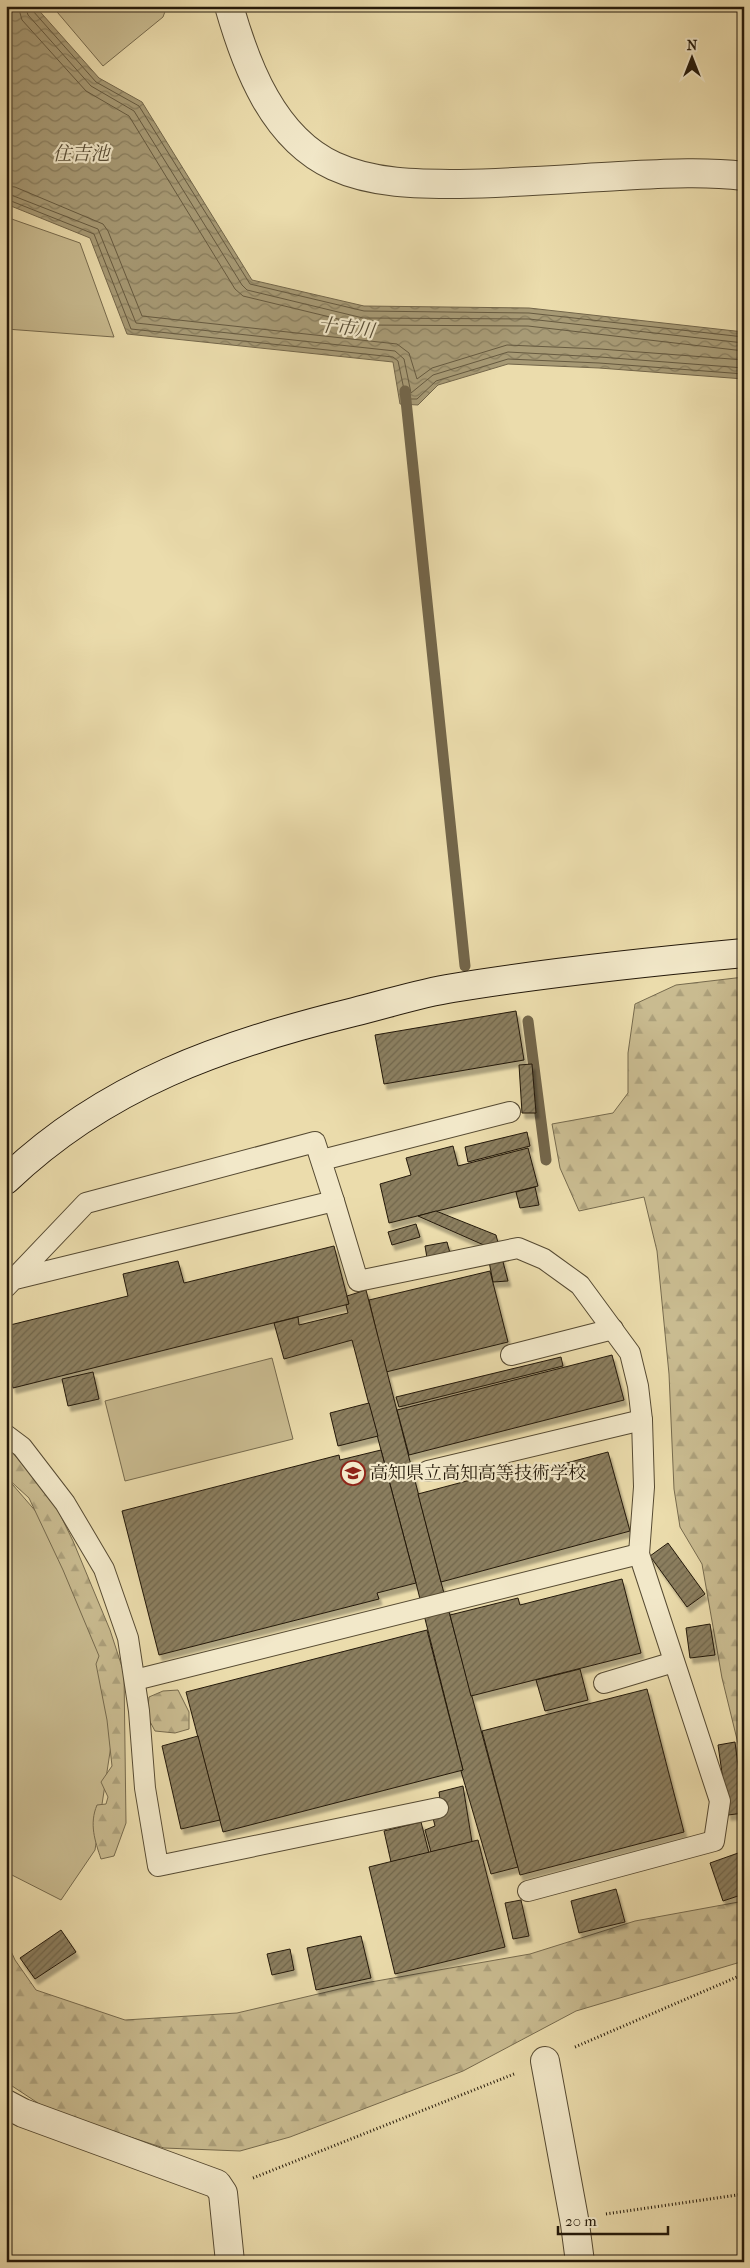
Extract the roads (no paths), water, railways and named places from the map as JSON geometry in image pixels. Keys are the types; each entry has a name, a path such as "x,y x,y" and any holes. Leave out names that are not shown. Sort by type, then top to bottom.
{"street":[{"path":"229,6 251,72 274,114 292,136 309,150 333,166 360,176 386,181 425,184 492,184 676,173 744,176"},
{"path":"6,1180 25,1162 56,1138 132,1088 190,1061 249,1040 304,1024 451,988 585,969 744,953"},
{"path":"545,2061 575,2224 580,2262"},
{"path":"6,2104 23,2112 213,2181 222,2189 230,2262"}],"lane":[{"path":"322,1160 510,1112"},
{"path":"11,1283 86,1203 315,1142 358,1281 518,1248 544,1259 580,1285 630,1353 638,1386 642,1420 644,1487 639,1554 720,1801 714,1841 528,1891"},
{"path":"11,1283 334,1201"},
{"path":"511,1355 613,1329"},
{"path":"428,1471 642,1420"},
{"path":"6,1435 22,1447 65,1503 104,1570 128,1638 135,1680 145,1788 158,1866 438,1808"},
{"path":"135,1680 639,1554"},
{"path":"604,1683 674,1662"}],"water":[{"name":"住吉池","path":"6,6 35,6 99,78 142,102 252,280 364,306 529,308 744,332 744,379 599,368 508,364 438,385 418,405 400,404 393,362 127,334 90,238 6,204"}],"waterway":[{"path":"405,391 465,966"},
{"path":"528,1021 546,1160"}],"place":[{"name":"高知県立高知高等技術学校","path":"353,1473"}],"water label":[{"name":"十市川","path":"346,328"}]}
